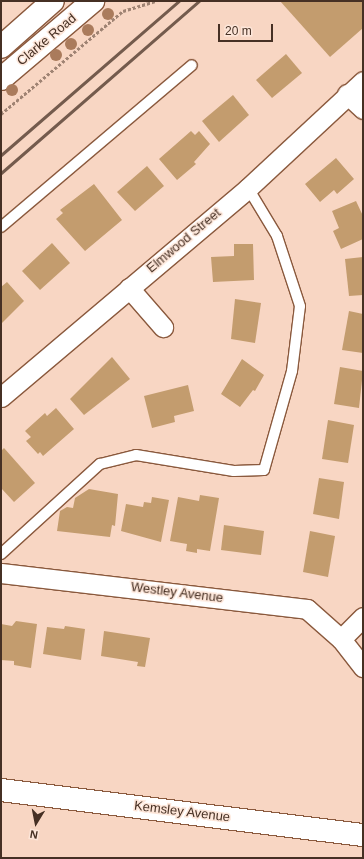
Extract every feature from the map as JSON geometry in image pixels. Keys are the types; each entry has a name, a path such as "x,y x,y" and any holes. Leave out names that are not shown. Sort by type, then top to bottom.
{"street":[{"name":"Clarke Road","path":"1,47 53,1"},
{"name":"Clarke Road","path":"1,79 93,1"},
{"name":"Elmwood Street","path":"1,397 248,188 363,81"},
{"path":"348,94 363,109"},
{"path":"129,288 163,327"},
{"name":"Westley Avenue","path":"1,572 307,609 341,639 363,667"},
{"path":"341,639 363,617"},
{"name":"Kemsley Avenue","path":"1,790 363,835"}],"lane":[{"path":"1,227 192,65"},
{"path":"1,554 100,464 136,456 234,471 264,470 292,371 300,306 277,236 248,188"}],"path":[{"path":"1,114 123,11 154,1"}],"building":[{"path":"280,1 363,1 363,28 330,57"},
{"path":"286,54 302,73 272,98 256,80"},
{"path":"233,95 249,115 219,142 202,121"},
{"path":"191,131 195,135 199,131 210,144 194,162 196,164 177,180 159,159"},
{"path":"336,158 354,179 337,194 334,190 320,202 305,184"},
{"path":"147,166 164,186 135,211 117,192"},
{"path":"94,184 122,220 85,251 56,219 63,213 60,210"},
{"path":"356,201 363,216 363,239 341,249 333,231 339,228 332,211"},
{"path":"52,243 70,263 40,290 22,271"},
{"path":"234,244 253,244 254,280 213,282 211,257 234,256"},
{"path":"363,257 363,295 349,296 345,259"},
{"path":"7,282 24,301 1,324 1,287"},
{"path":"235,299 261,303 255,343 231,339"},
{"path":"349,311 363,314 363,353 342,350"},
{"path":"112,357 130,379 84,415 70,399"},
{"path":"242,359 264,375 255,391 253,390 240,407 221,394"},
{"path":"340,367 363,371 359,408 334,404"},
{"path":"188,385 194,411 174,416 175,422 152,428 144,396"},
{"path":"56,408 74,429 43,456 40,452 38,454 26,441 31,437 25,431 45,413 47,416"},
{"path":"328,420 354,425 348,463 322,459"},
{"path":"4,448 35,483 14,502 1,488 1,451"},
{"path":"319,478 344,482 339,519 313,514"},
{"path":"89,489 118,494 115,526 112,525 110,537 57,531 60,511 67,507 73,508 75,498"},
{"path":"200,495 219,498 210,551 197,549 197,553 186,551 187,544 170,541 178,497 199,501"},
{"path":"152,497 169,500 161,542 121,531 126,504 143,507 144,502 151,503"},
{"path":"224,525 264,531 261,555 221,550"},
{"path":"310,531 335,536 328,577 303,572"},
{"path":"16,621 37,624 31,668 14,665 14,661 1,660 1,624 12,626"},
{"path":"65,626 85,629 81,660 43,654 47,627 64,629"},
{"path":"104,631 150,638 145,667 137,666 138,662 101,656"}],"railway":[{"path":"1,155 179,1"},
{"path":"1,173 199,1"}]}
